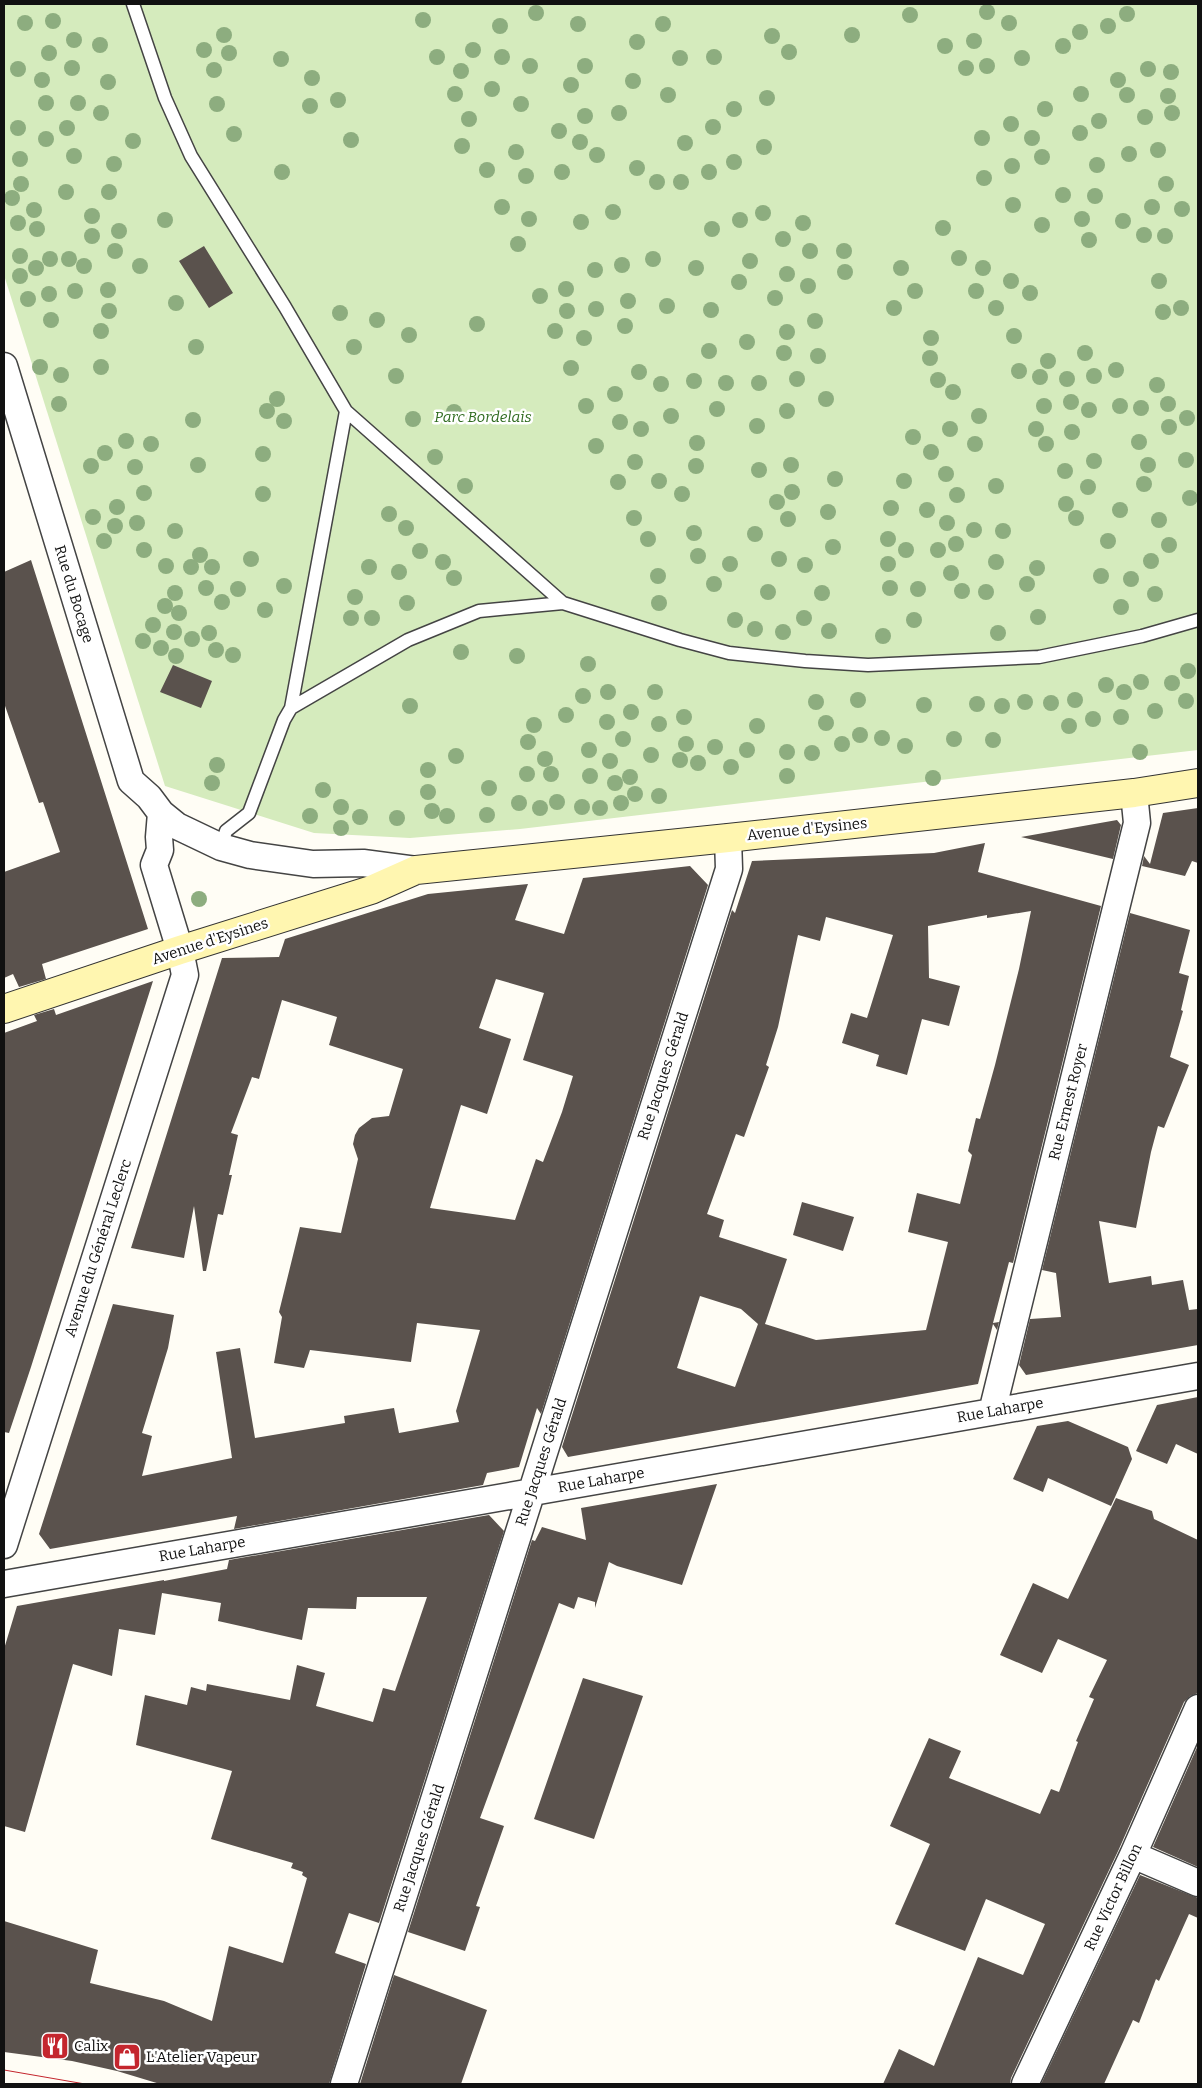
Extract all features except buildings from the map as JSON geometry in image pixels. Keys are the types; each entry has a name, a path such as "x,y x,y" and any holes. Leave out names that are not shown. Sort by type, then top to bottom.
{"street":[{"name":"Rue du Bocage","path":"4,366 131,781 149,797 161,813 185,830 221,847"},
{"name":"Avenue d'Eysines","path":"221,847 250,855 286,861 313,864 363,863 416,870 728,838 1134,792 1198,783"},
{"name":"Rue Ernest Royer","path":"992,1412 1137,823 1134,792"},
{"path":"161,813 160,850 154,865 180,950"},
{"name":"Rue Jacques Gérald","path":"344,2084 729,869 728,838"},
{"name":"Avenue d'Eysines","path":"4,1009 180,950 371,890 416,870"},
{"name":"Avenue du Général Leclerc","path":"4,1545 184,975 180,950"},
{"name":"Rue Laharpe","path":"4,1584 1198,1376"},
{"name":"Rue Victor Billon","path":"1025,2084 1133,1854 1198,1708"},
{"path":"1133,1854 1198,1883"}],"lane":[{"path":"133,4 165,98 192,156 285,307 346,411 563,603"},
{"path":"221,847 226,831 249,813 284,720 291,708 346,411"},
{"path":"291,708 408,640 480,611 563,603 680,640 729,653 868,665 1039,657 1142,636 1198,620"}],"green space":[{"name":"Parc Bordelais","path":"4,4 1198,4 1198,750 520,829 410,838 314,833 165,786 4,275"}],"tram line":[{"path":"4,2070 85,2084"}],"place":[{"name":"Calix","path":"55,2046"},
{"name":"L'Atelier Vapeur","path":"127,2057"}]}
